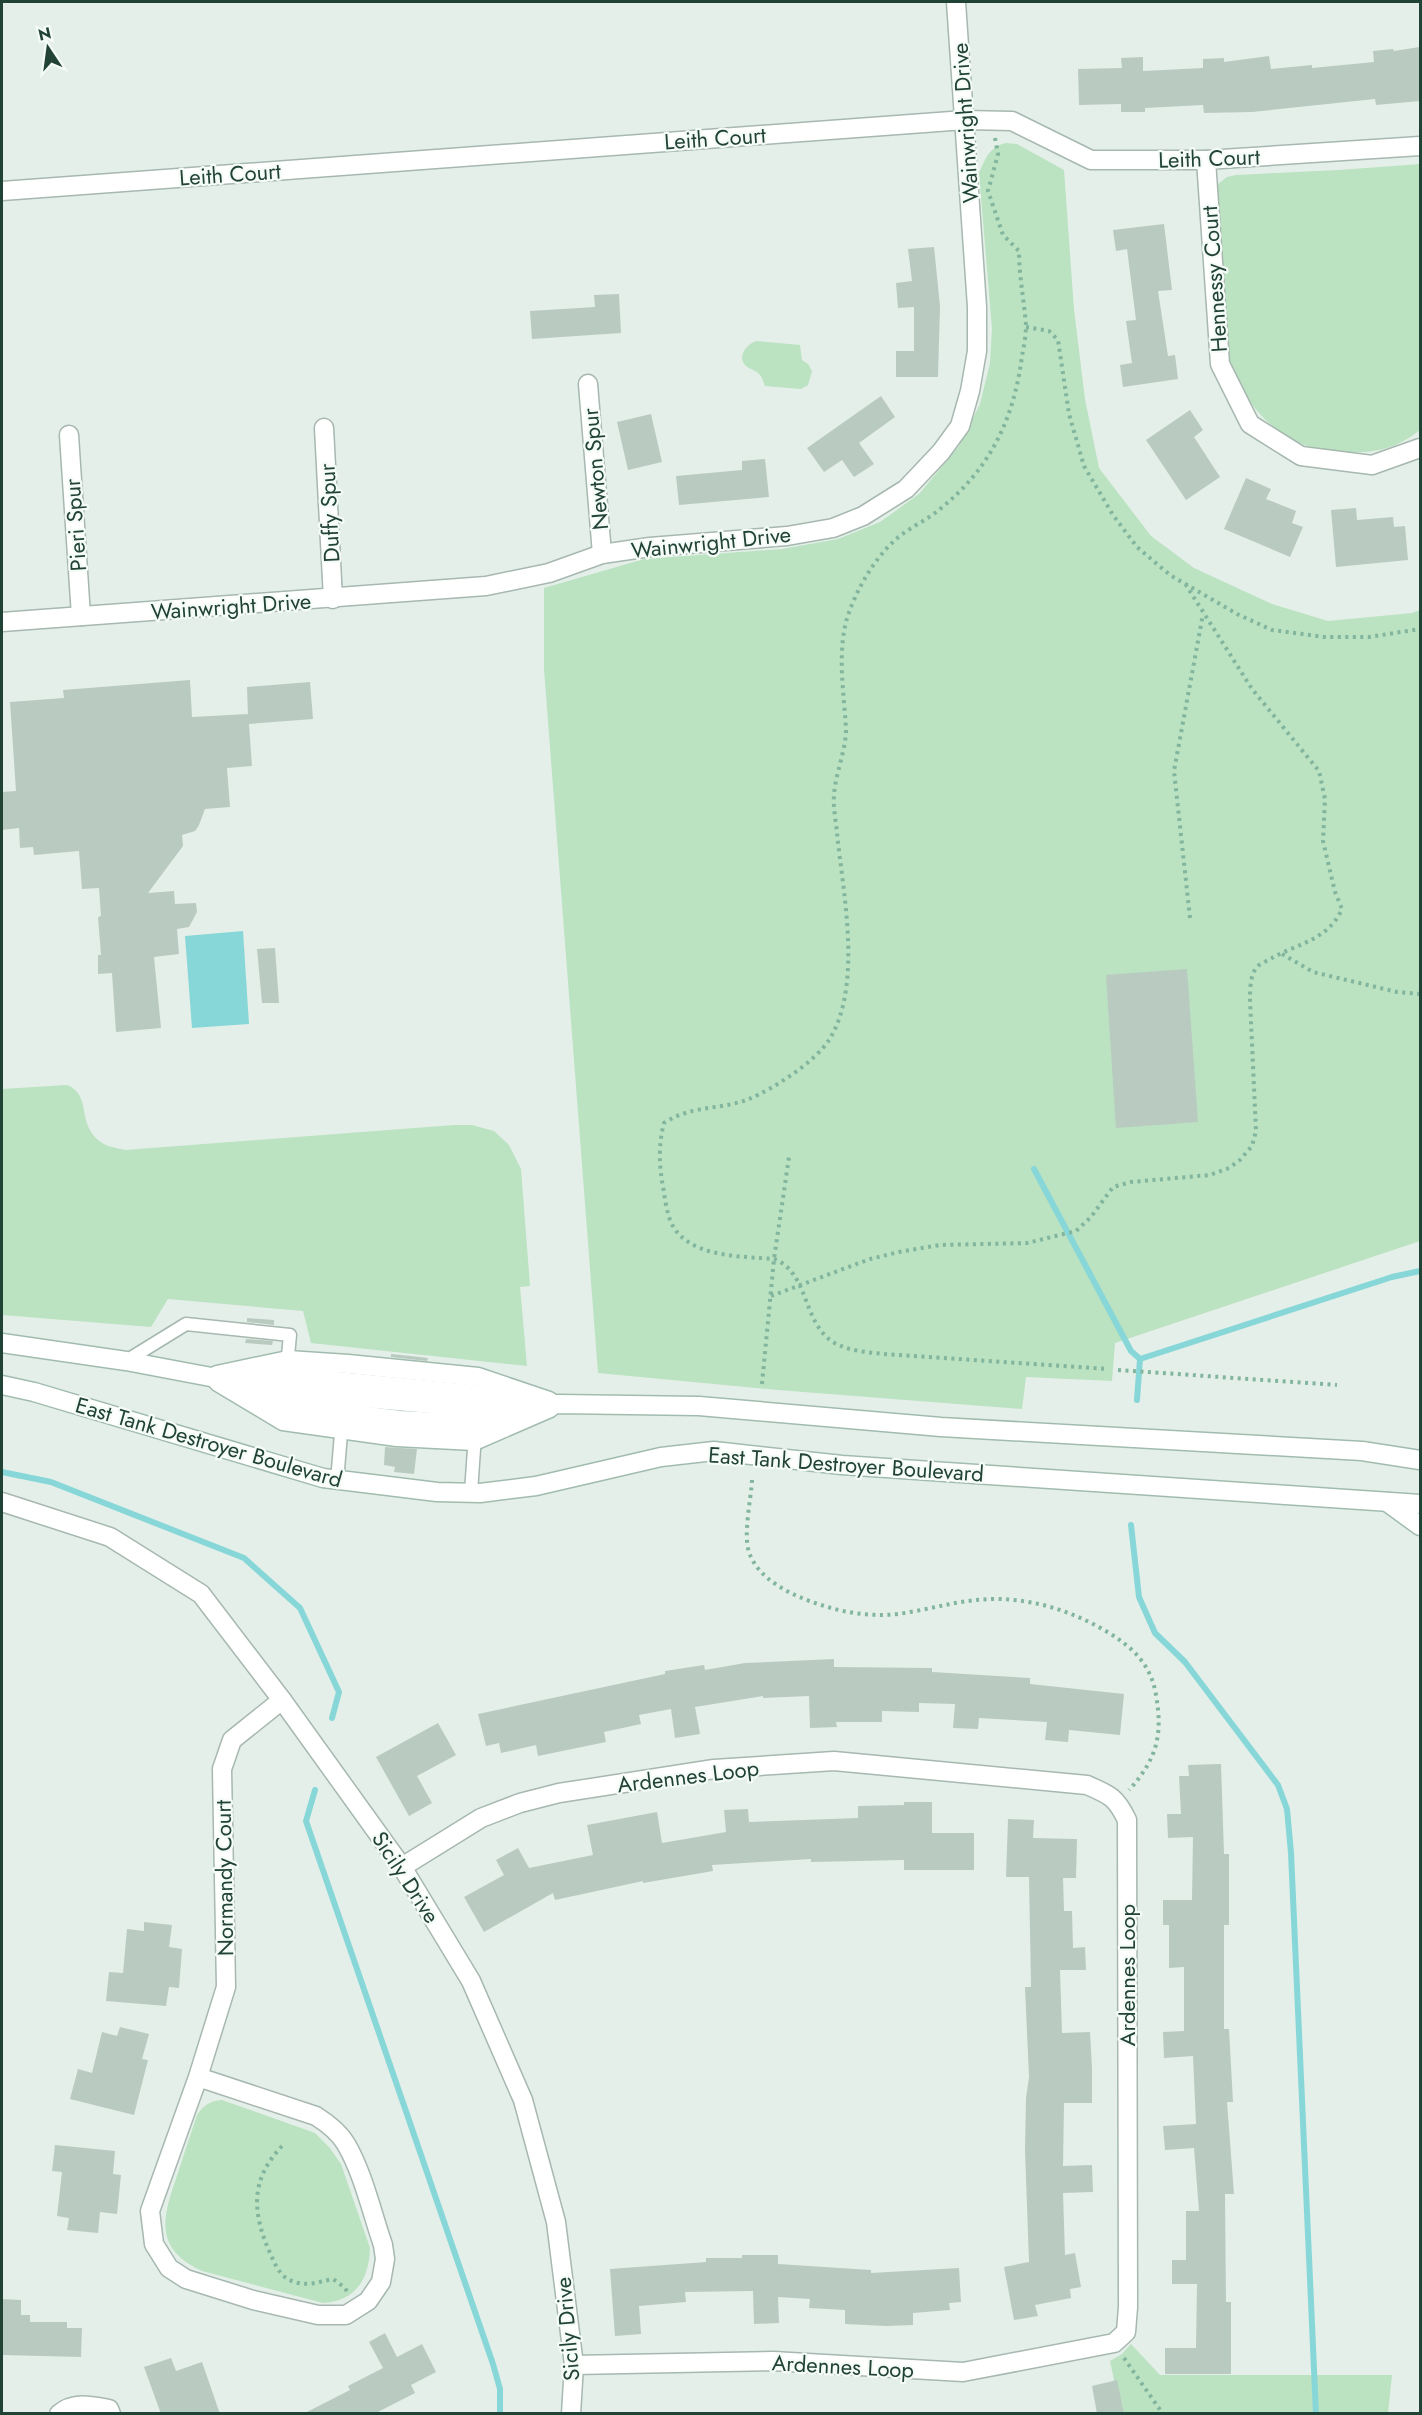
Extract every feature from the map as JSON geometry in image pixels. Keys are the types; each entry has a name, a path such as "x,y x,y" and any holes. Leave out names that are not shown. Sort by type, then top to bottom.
{"street":[{"name":"Wainwright Drive","path":"2,622 486,586 549,573 602,554 650,547 787,536 833,528 863,516 906,489 941,452 960,426 970,391 977,351 965,120 956,2"},
{"name":"Leith Court","path":"2,191 965,120 1012,121 1091,160 1206,160 1420,147"},
{"name":"Hennessy Court","path":"1206,160 1220,364 1250,424 1301,456 1372,465 1420,448"},
{"name":"Newton Spur","path":"588,384 602,554"},
{"name":"Duffy Spur","path":"324,428 333,599"},
{"name":"Pieri Spur","path":"69,435 81,616"},
{"path":"2,1344 126,1361 285,1391 343,1421 560,1404"},
{"path":"209,1376 285,1391 346,1380 476,1409 560,1404"},
{"path":"209,1376 285,1391 346,1380 476,1409 560,1404"},
{"name":"East Tank Destroyer Boulevard","path":"2,1386 34,1392 323,1479 437,1492 471,1492 536,1486 661,1457 714,1451 842,1465 1420,1504"},
{"name":"East Tank Destroyer Boulevard","path":"560,1404 699,1406 941,1427 1362,1451 1420,1460"},
{"name":"Sicily Drive","path":"2,1502 110,1537 201,1594 282,1700 402,1867 471,1981 523,2100 556,2222 574,2365 571,2414"},
{"path":"1387,1502 1420,1526"},
{"name":"Normandy Court","path":"282,1700 232,1740 222,1769 226,1987 198,2077 150,2211 154,2244 169,2268 186,2279 253,2300 318,2315 346,2315 357,2308"},
{"name":"Ardennes Loop","path":"402,1867 482,1818 520,1803 558,1793 714,1769 834,1761 1087,1785 1106,1793 1119,1802 1127,1820 1128,2307 1125,2331 1114,2343 963,2372 773,2361 574,2365"},
{"path":"198,2077 316,2116 331,2126 346,2142 383,2245 385,2259 381,2282 368,2301 357,2308"},
{"path":"59,2414 81,2404 109,2409 111,2414"}],"lane":[{"path":"126,1361 186,1324 290,1335 285,1391"},
{"path":"337,1480 346,1380"},
{"path":"471,1492 476,1409"}],"path":[{"path":"991,121 998,154 988,191 1003,235 1019,251 1019,280 1026,327 1020,370 1007,424 982,466 964,489 938,512 893,542 865,577 847,619 843,650 846,732 834,796 849,970 842,1011 829,1040 804,1065 780,1082 748,1099 678,1114 664,1123 658,1143 661,1179 671,1222 688,1242 708,1251 783,1262 800,1285 819,1329 831,1341 849,1349 883,1354 1107,1369"},
{"path":"1026,327 1049,331 1058,340 1069,414 1084,466 1113,515 1137,547 1170,575 1237,614 1272,630 1324,637 1358,637 1420,629"},
{"path":"771,1296 870,1259 899,1252 940,1245 1027,1243 1076,1231 1091,1217 1113,1187 1131,1182 1210,1175 1229,1168 1240,1160 1252,1146 1256,1131 1251,981 1257,967 1281,953 1321,936 1336,923 1342,909 1335,892 1323,841 1325,799 1319,771 1252,689 1186,585"},
{"path":"1190,918 1174,771 1203,614"},
{"path":"1281,953 1313,972 1376,988 1420,994"},
{"path":"762,1384 774,1259 789,1157"},
{"path":"1118,1370 1337,1385"},
{"path":"752,1480 747,1540 749,1551 754,1564 767,1579 789,1592 832,1609 860,1614 909,1612 976,1599 1035,1604 1074,1616 1114,1636 1133,1649 1148,1668 1156,1691 1161,1723 1160,1736 1155,1752 1140,1779 1119,1802"},
{"path":"282,2146 265,2168 258,2189 256,2210 274,2263 281,2274 290,2281 311,2285 333,2279 344,2287 357,2308"},
{"path":"1114,2343 1163,2414"}],"green space":[{"path":"1006,143 1017,144 1064,170 1074,310 1085,399 1099,468 1151,536 1194,568 1272,604 1328,621 1412,613 1420,610 1420,1241 1115,1343 1112,1381 1026,1377 1022,1409 598,1373 544,669 544,588 644,559 782,549 838,539 880,522 919,494 959,446 980,404 990,363 992,329 979,173 992,150"},
{"path":"1420,164 1420,430 1388,448 1367,452 1331,451 1312,448 1295,441 1265,419 1252,404 1233,371 1225,336 1216,195 1218,184 1227,177 1236,175"},
{"path":"756,341 800,345 802,360 812,371 808,385 801,389 765,386 759,374 745,365 742,357 745,349"},
{"path":"67,1085 80,1096 89,1128 94,1136 104,1144 125,1150 454,1125 472,1125 494,1131 509,1145 521,1169 530,1286 520,1287 527,1366 311,1343 303,1311 168,1299 151,1327 2,1315 2,1089"},
{"path":"222,2100 315,2133 341,2164 370,2248 367,2269 352,2293 344,2298 323,2303 202,2271 186,2262 175,2252 168,2241 166,2230 168,2203 197,2115 208,2104"},
{"path":"1131,2344 1160,2375 1392,2375 1388,2413 1121,2413 1110,2361 1122,2354"}],"water":[{"path":"243,931 249,1024 192,1028 185,936"}],"building":[{"path":"1420,47 1420,101 1376,105 1375,99 1252,112 1204,113 1203,105 1145,108 1145,112 1121,112 1121,104 1079,105 1078,69 1122,68 1121,58 1143,57 1143,71 1203,68 1203,59 1224,58 1224,62 1269,56 1271,69 1312,65 1312,68 1374,62 1373,51"},
{"path":"1164,224 1172,290 1158,291 1168,356 1175,355 1178,379 1123,387 1120,365 1132,363 1126,321 1136,320 1127,249 1116,251 1113,230"},
{"path":"934,247 940,306 938,377 896,377 896,351 914,351 914,307 898,308 896,283 912,281 908,249"},
{"path":"619,294 621,333 532,339 530,311 595,307 594,295"},
{"path":"881,396 895,417 859,443 874,464 854,477 842,460 824,472 807,448"},
{"path":"1190,410 1203,430 1194,437 1220,477 1186,500 1146,440"},
{"path":"651,414 662,462 628,470 617,422"},
{"path":"765,459 769,497 679,505 676,476 742,470 742,461"},
{"path":"1246,478 1271,489 1266,499 1296,511 1292,523 1303,527 1290,557 1224,529"},
{"path":"1356,508 1357,520 1393,517 1394,527 1405,526 1408,560 1336,567 1331,510"},
{"path":"190,680 192,717 248,714 247,687 310,682 313,719 249,724 252,766 227,768 230,807 205,809 195,831 182,835 183,846 148,893 174,891 175,904 196,903 197,912 189,927 177,929 179,954 154,957 161,1028 116,1032 112,973 98,974 98,955 101,955 98,917 101,916 99,888 82,889 79,851 34,855 33,847 20,848 19,828 2,830 2,792 16,791 10,702 64,698 63,690"},
{"path":"275,948 279,1003 262,1003 257,949"},
{"path":"1187,969 1198,1122 1116,1128 1106,975"},
{"path":"247,1318 274,1320 274,1325 247,1322"},
{"path":"246,1339 273,1341 272,1345 245,1343"},
{"path":"391,1354 428,1358 427,1361 391,1357"},
{"path":"385,1447 417,1449 414,1474 394,1472 395,1467 384,1465"},
{"path":"834,1659 834,1667 932,1668 932,1672 1030,1678 1030,1684 1124,1694 1120,1735 1069,1730 1068,1742 1045,1740 1047,1722 979,1718 978,1729 953,1728 955,1704 919,1703 919,1712 882,1711 882,1722 836,1722 837,1727 810,1728 809,1696 763,1698 763,1696 695,1707 700,1734 675,1738 671,1709 639,1715 641,1724 604,1732 606,1742 538,1756 536,1745 501,1753 499,1743 486,1746 478,1714 665,1674 665,1671 704,1665 705,1670 745,1663"},
{"path":"438,1723 456,1755 417,1776 432,1803 409,1816 376,1757"},
{"path":"1221,1764 1224,1854 1229,1854 1229,1925 1224,1925 1224,2029 1229,2029 1233,2102 1227,2102 1234,2194 1225,2194 1226,2302 1231,2302 1231,2374 1165,2374 1165,2348 1196,2348 1197,2284 1172,2284 1172,2260 1186,2260 1186,2211 1199,2211 1194,2148 1165,2150 1163,2126 1196,2124 1193,2056 1164,2058 1163,2032 1184,2031 1184,1967 1169,1968 1169,1925 1163,1925 1163,1900 1192,1900 1193,1837 1168,1838 1167,1814 1181,1814 1179,1776 1189,1776 1188,1765"},
{"path":"904,1802 932,1802 932,1833 974,1833 974,1870 904,1870 904,1860 811,1862 811,1859 712,1865 713,1871 643,1883 643,1881 555,1900 553,1893 484,1932 464,1897 504,1875 496,1860 518,1848 529,1868 593,1855 587,1825 657,1812 662,1843 726,1832 724,1810 748,1809 749,1822 858,1818 858,1806 904,1805"},
{"path":"1008,1819 1034,1820 1033,1838 1077,1839 1076,1878 1063,1878 1064,1911 1072,1911 1073,1948 1085,1947 1086,1970 1060,1970 1062,2033 1090,2032 1092,2068 1092,2103 1064,2103 1063,2166 1092,2165 1093,2192 1063,2193 1065,2255 1075,2253 1081,2287 1070,2289 1071,2298 1035,2305 1038,2316 1014,2320 1004,2267 1029,2262 1025,2150 1026,2098 1029,2077 1025,1987 1031,1987 1029,1877 1006,1877"},
{"path":"144,1922 172,1925 169,1947 182,1949 179,1988 169,1987 166,2006 106,2001 109,1972 123,1973 127,1929 144,1931"},
{"path":"120,2027 149,2034 142,2059 148,2060 134,2115 70,2099 78,2069 92,2073 102,2032 117,2036"},
{"path":"55,2145 115,2151 113,2174 121,2175 117,2214 100,2212 98,2233 67,2230 69,2218 57,2216 62,2172 52,2171"},
{"path":"742,2255 778,2255 778,2264 871,2270 871,2273 959,2268 961,2302 949,2303 950,2310 913,2313 913,2325 886,2326 845,2324 845,2310 809,2308 810,2299 778,2297 779,2323 754,2324 753,2291 685,2292 686,2302 639,2306 641,2334 615,2336 610,2269 706,2262 706,2258 742,2258"},
{"path":"2,2299 21,2300 21,2315 30,2315 30,2322 67,2322 67,2328 82,2328 81,2357 2,2355"},
{"path":"385,2333 397,2357 422,2344 436,2372 411,2385 415,2393 374,2414 303,2414 350,2390 348,2386 383,2368 369,2342"},
{"path":"171,2358 176,2371 202,2362 220,2414 161,2414 144,2367"},
{"path":"1117,2380 1124,2414 1097,2414 1092,2386"}],"waterway":[{"path":"1034,1169 1131,1351 1140,1359"},
{"path":"1137,1400 1140,1359 1392,1277 1420,1271"},
{"path":"2,1472 51,1482 244,1558 300,1608 339,1692 332,1718"},
{"path":"1131,1525 1139,1597 1155,1633 1185,1662 1278,1785 1287,1809 1291,1853 1316,2414"},
{"path":"315,1790 306,1821 493,2364 500,2389 500,2414"}]}
